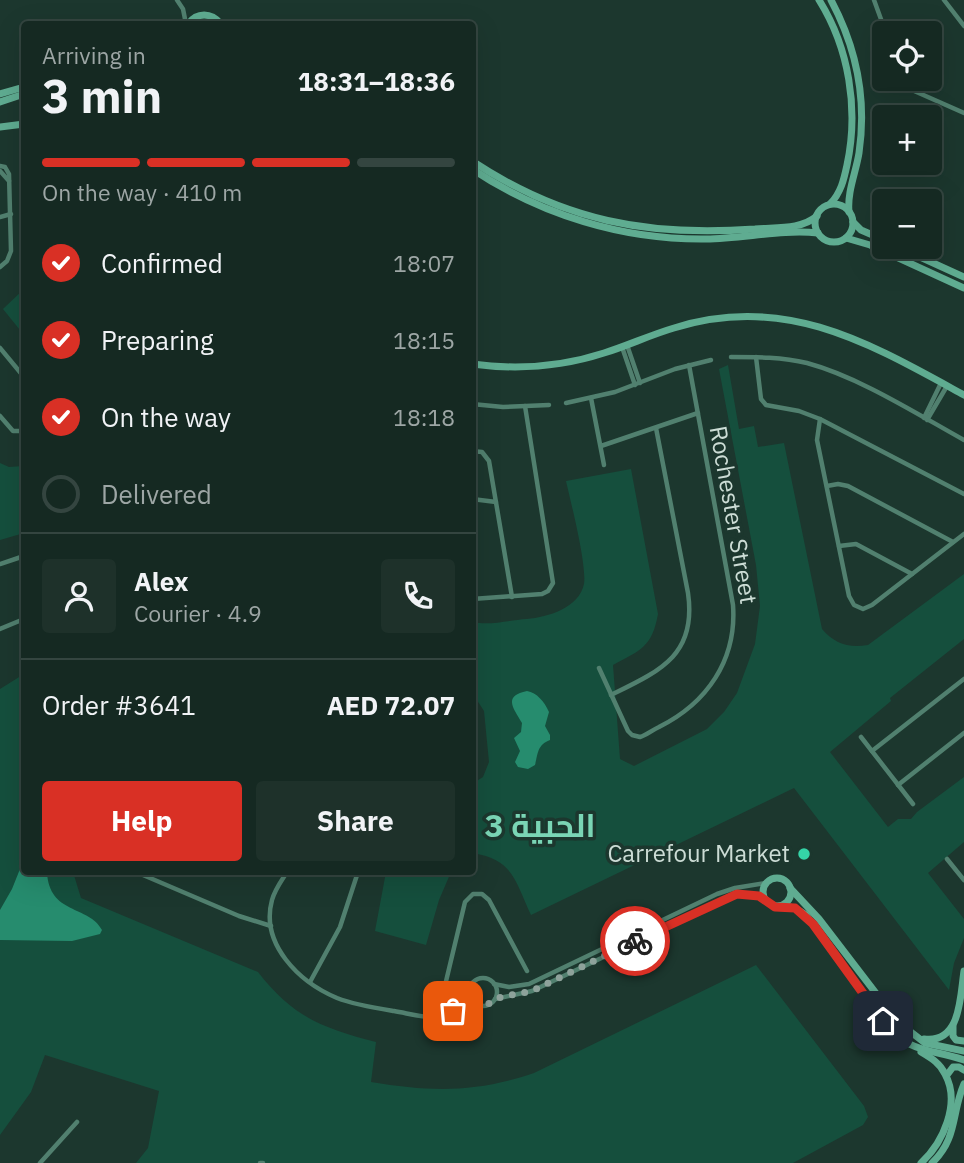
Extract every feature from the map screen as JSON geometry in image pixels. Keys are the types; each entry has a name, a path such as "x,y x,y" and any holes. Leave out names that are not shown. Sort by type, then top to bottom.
{"street":[{"path":"177,0 186,21"},
{"path":"819,0 830,18 842,50 852,106 851,143 845,174 838,195 830,204"},
{"path":"831,0 852,48 862,103 860,145 849,198 849,212 853,222 861,230 872,235"},
{"path":"874,0 882,21"},
{"path":"944,0 963,24"},
{"path":"183,9 197,16 210,15 218,21"},
{"path":"191,21 197,16"},
{"path":"0,94 21,88"},
{"path":"914,91 964,113"},
{"path":"0,102 21,95"},
{"path":"0,127 21,124"},
{"path":"476,163 548,202 600,219 642,228 698,232 795,226 809,222 817,216"},
{"path":"0,168 9,182 11,251 7,261 0,267"},
{"path":"476,171 541,206 624,232 707,239 798,232 818,233 828,241 840,241 850,233 853,222"},
{"path":"818,233 815,222 824,206 837,204 849,212"},
{"path":"0,217 10,214"},
{"path":"846,238 863,242 964,288"},
{"path":"924,259 964,277"},
{"path":"476,364 545,366 585,359 674,327 742,316 788,319 832,329 857,339 964,395"},
{"path":"624,346 638,384"},
{"path":"0,348 21,373"},
{"path":"731,356 789,359 822,368 964,440"},
{"path":"756,357 763,402 769,406 799,411 820,419 964,494"},
{"path":"566,403 591,398 711,360"},
{"name":"Rochester Street","path":"599,668 629,733 634,737 642,737 680,715 699,700 719,674 729,649 733,605 689,365"},
{"path":"926,419 944,384"},
{"path":"591,398 604,465"},
{"path":"476,404 550,405"},
{"path":"476,599 542,594 551,588 554,580 525,406"},
{"name":"Rochester Street","path":"601,446 698,413"},
{"path":"0,416 13,430 21,430"},
{"path":"820,419 817,440 850,601 858,608 872,605 964,534"},
{"path":"611,695 664,667 681,646 690,620 688,593 656,428"},
{"path":"476,453 486,454 490,466 512,597"},
{"path":"827,485 848,486 953,542"},
{"path":"476,500 496,502"},
{"path":"839,546 856,544 912,574"},
{"path":"0,564 21,557"},
{"path":"0,629 21,620"},
{"path":"872,751 964,678"},
{"path":"898,785 964,733"},
{"path":"861,737 914,804"},
{"path":"947,859 964,880"},
{"path":"150,875 239,916 271,926"},
{"path":"285,875 274,894 270,916 282,956 291,967 336,998 386,1010 433,1017 446,1015 458,1007 476,1004 484,1006 495,999 532,991 734,895 748,894 764,899 772,906 795,908 806,915 890,1028 934,1060 947,1076 950,1098 948,1119 936,1147 921,1163"},
{"path":"308,980 340,927 357,875"},
{"path":"494,984 509,987 529,984 718,894 779,878 786,881 819,919 890,1013 916,1037 934,1046 964,1051"},
{"path":"764,899 763,890 766,883"},
{"path":"783,906 790,898 790,887"},
{"path":"442,998 465,902 473,894 482,894 489,900 527,971"},
{"path":"260,922 270,916"},
{"path":"964,971 953,1026 953,1036 956,1040 964,1041"},
{"path":"458,1007 471,984 480,978 490,980 494,984 495,999"},
{"path":"469,989 469,995 476,1004"},
{"path":"916,1037 939,1039 953,1026"},
{"path":"916,1049 964,1060"},
{"path":"947,1076 953,1067 964,1070"},
{"path":"932,1163 942,1152 952,1133 964,1084"},
{"path":"40,1163 77,1122"}],"shaded area":[{"path":"21,292 21,331 3,309"},
{"path":"728,365 739,429 754,426 758,447 784,443 822,629 827,634 842,644 868,645 964,574 964,639 890,698 891,701 830,752 888,827 898,819 911,819 964,777 964,842 928,873 964,919 964,938 954,963 949,990 794,788 531,915 516,882 505,867 487,856 476,854 476,781 483,777 489,762 484,711 476,699 476,622 493,623 544,616 562,610 581,592 584,584 583,563 566,481 631,469 658,614 649,641 613,665 620,759 634,766 707,729 724,712 737,693 755,644 760,606 756,565 719,369"},
{"path":"0,463 9,467 21,466 21,534 0,540"},
{"path":"21,676 21,875 74,875 81,898 258,972 284,1000 310,1019 376,1042 371,1082 414,1088 453,1089 513,1080 534,1073 756,965 864,1106 868,1117 863,1125 793,1163 136,1163 148,1148 159,1091 45,1055 31,1092 0,1135 0,689"},
{"path":"527,691 537,696 547,708 549,712 545,726 550,735 550,740 539,750 535,765 528,769 518,767 515,762 520,751 514,738 521,732 522,723 512,704 515,696"},
{"path":"21,866 21,875 47,875 49,886 55,896 70,908 88,916 102,930 100,934 72,941 0,940 0,910"},
{"path":"385,875 450,875 439,900 426,945 375,931"}],"way so far":[{"path":"453,1011 467,1005 484,1006 501,997 532,991 635,941"}],"place":[{"name":"Carrefour Market","path":"804,854"}],"district":[{"name":"الحبية 3","path":"540,826"}],"route":[{"path":"635,941 737,894 759,896 775,907 789,906 806,915 883,1021"}]}
